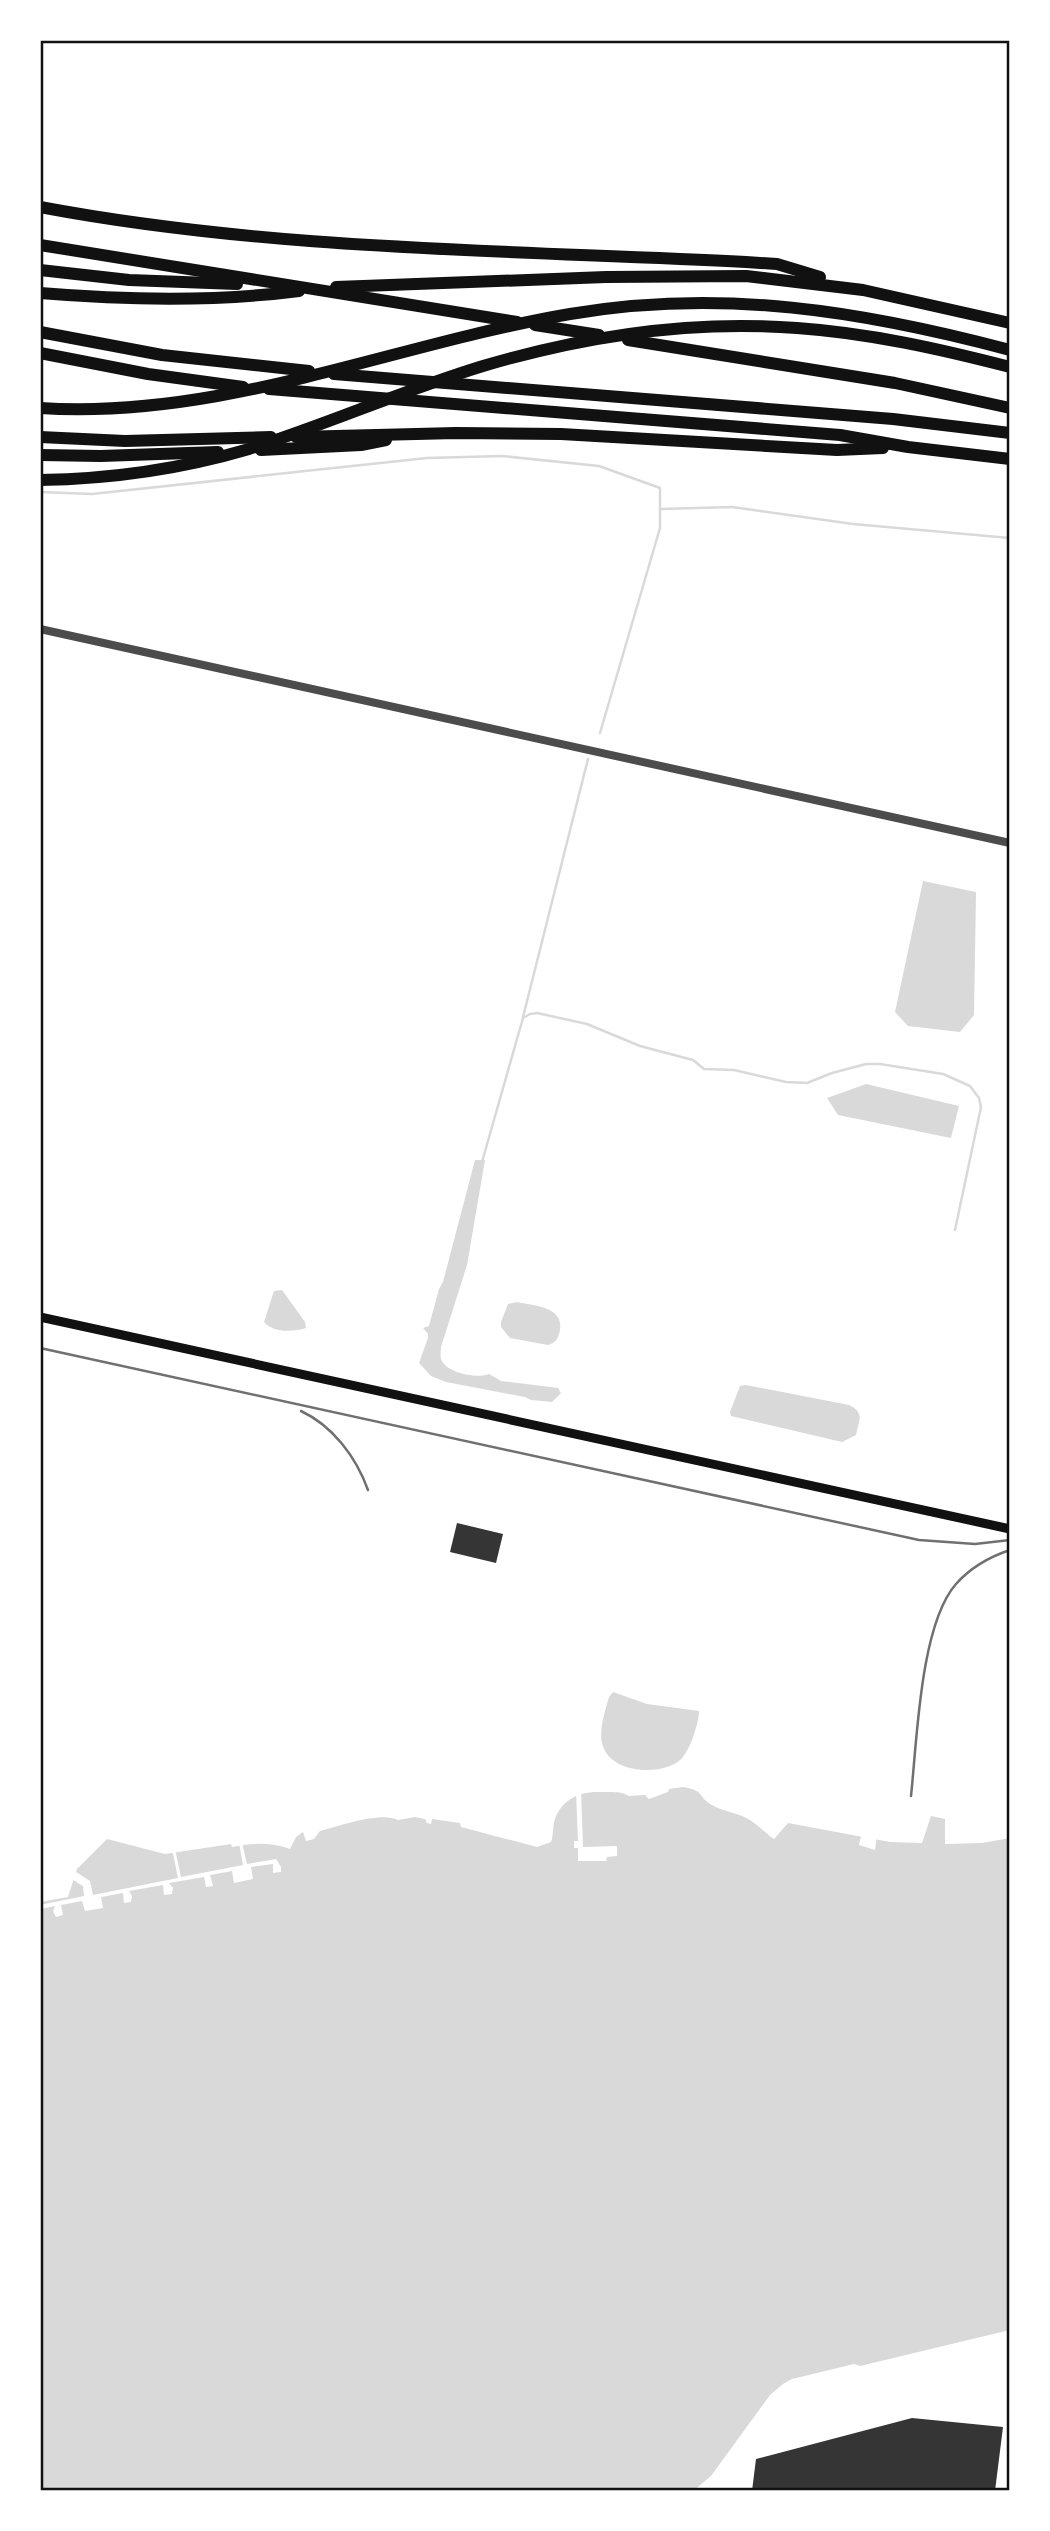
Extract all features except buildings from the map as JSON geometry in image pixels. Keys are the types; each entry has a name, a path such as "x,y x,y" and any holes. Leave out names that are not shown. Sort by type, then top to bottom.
{"highway":[{"path":"40,207 171,228 316,243 777,264 863,290 1010,323"},
{"path":"40,236 148,262 895,383 1010,408"},
{"path":"40,245 83,248"},
{"path":"40,270 129,279 327,288 700,275 768,277 863,290"},
{"path":"40,293 120,297 220,297 327,288"},
{"path":"40,408 114,408 209,397 544,319 604,309 659,304 726,302 795,306 863,316 1010,350"},
{"path":"40,480 118,476 209,460 293,434 463,373 597,339 663,331 783,327 884,339 1010,367"},
{"path":"40,332 140,352 229,364 904,420 1010,433"},
{"path":"40,353 137,372 254,388 840,435 908,447 1010,459"},
{"path":"40,438 148,441 421,433 584,435 837,450 908,447"},
{"path":"40,455 137,455 361,445 421,433"}],"main road":[{"path":"40,1317 1010,1529"}],"street":[{"path":"40,629 1010,843"}],"shaded area":[{"path":"923,881 976,892 974,1015 960,1032 908,1026 895,1012"},
{"path":"866,1084 959,1106 951,1138 838,1115 827,1098"},
{"path":"475,1160 485,1160 467,1265 441,1347 441,1359 449,1368 462,1374 489,1374 501,1381 558,1388 561,1393 552,1402 446,1382 431,1376 419,1363 428,1338 423,1328 429,1326 443,1282"},
{"path":"282,1290 305,1322 306,1328 284,1331 264,1322 274,1291"},
{"path":"517,1302 548,1309 554,1313 560,1325 555,1341 548,1345 510,1338 501,1327 501,1322 508,1304"},
{"path":"740,1386 849,1405 859,1414 856,1435 842,1442 731,1416 730,1412"},
{"path":"613,1692 647,1704 699,1711 693,1738 683,1757 670,1766 648,1770 625,1767 615,1762 608,1755 602,1740 604,1715"},
{"path":"683,1787 698,1792 714,1806 746,1818 774,1839 788,1823 890,1842 922,1843 931,1816 945,1819 945,1844 982,1843 1010,1838 1010,2330 860,2366 854,2364 792,2379 770,2395 711,2476 693,2491 40,2491 40,1902 68,1897 77,1869 107,1839 165,1854 231,1844 232,1847 269,1844 290,1849 296,1837 303,1832 306,1841 314,1839 320,1831 360,1820 415,1817 425,1819 431,1824 432,1819 460,1823 461,1827 537,1847 551,1842 556,1816 564,1804 575,1796 613,1792 629,1796 645,1795 649,1799 668,1792 669,1789"}],"pier":[{"path":"581,1790 583,1847 617,1846 617,1856 607,1857 606,1861 578,1861 578,1848 574,1848 574,1841 578,1841 576,1792"},
{"path":"862,1832 877,1835 875,1850 859,1845"},
{"path":"239,1843 242,1843 247,1864 276,1859 281,1872 273,1873 273,1864 251,1867 253,1879 234,1883 232,1871 210,1875 213,1886 206,1887 204,1877 169,1883 173,1888 172,1894 164,1895 163,1885 129,1891 131,1902 124,1903 123,1893 101,1897 103,1908 85,1911 82,1901 61,1905 63,1915 56,1917 53,1911 55,1906 40,1909 40,1905 84,1896 83,1886 73,1880 76,1872 90,1881 93,1895 178,1878 172,1849 175,1849 181,1877 243,1865"}],"waterway":[{"path":"40,492 92,494 427,458 502,456 599,466 660,488 660,528 600,733"},
{"path":"661,509 732,507 853,524 1010,538"},
{"path":"523,1017 588,759"},
{"path":"482,1162 523,1018 537,1013 587,1024 640,1046 693,1060 704,1069 734,1070 786,1082 807,1083 866,1064 880,1064 943,1074 970,1086 979,1098 981,1107 955,1230"}],"railway":[{"path":"40,1348 919,1540 975,1544 1010,1540"},
{"path":"301,1411 323,1425 342,1444 357,1466 368,1490"},
{"path":"911,1796 922,1685 935,1627 944,1603 956,1584 968,1572 988,1559 1010,1550"}]}
